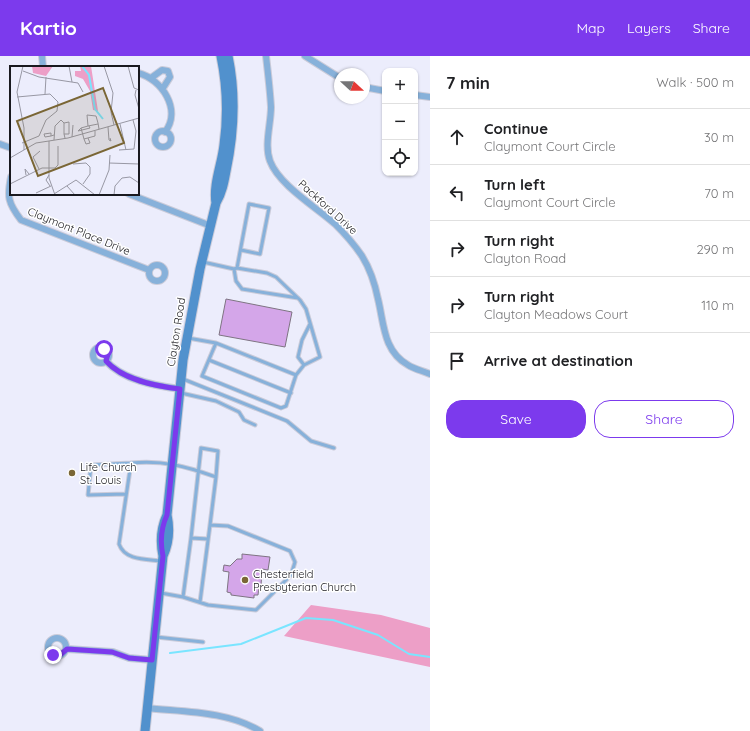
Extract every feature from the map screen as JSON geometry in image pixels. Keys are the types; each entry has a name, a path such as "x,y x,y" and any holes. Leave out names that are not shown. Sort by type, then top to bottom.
{"main road":[{"name":"Clayton Road","path":"216,203 214,194 224,146 226,116 226,91 221,56"},
{"name":"Clayton Road","path":"144,731 163,559 161,539 163,524 167,515 186,338 216,203 221,195 232,127 233,95 228,56"}],"street":[{"path":"42,56 43,66"},
{"name":"Packford Drive","path":"266,56 271,107 268,146 276,173 294,191 336,225 353,243 363,258 374,283 385,337 390,348 407,365 430,374"},
{"path":"305,56 334,74"},
{"path":"151,78 162,70 168,71 170,77 163,88"},
{"path":"139,73 151,78 163,88 167,95 170,111 169,128 166,132"},
{"path":"370,88 382,90"},
{"path":"418,95 430,97"},
{"path":"0,144 10,148"},
{"name":"Claymont Place Drive","path":"10,183 8,194 12,207 21,220 149,270"},
{"path":"133,195 211,226"},
{"path":"106,361 114,370 150,384 180,391"},
{"path":"67,649 112,652 129,658 152,660"},
{"path":"147,708 222,716 260,731"}],"lane":[{"path":"241,250 260,254 269,208 249,204 236,269 236,281 242,289 299,298"},
{"path":"202,261 236,269 267,273 276,277 299,298 306,308 320,357 304,365 296,375 286,406 281,408 202,376 216,343"},
{"path":"304,365 298,357 302,340 310,324"},
{"path":"186,338 216,343 296,375"},
{"path":"209,360 291,393"},
{"path":"181,378 287,421 310,441 334,448"},
{"path":"180,391 222,404 239,412 244,420 255,425"},
{"path":"183,597 201,448 218,451 200,602"},
{"path":"126,494 88,495 91,465 150,462 183,466 216,477"},
{"path":"131,463 119,544 126,555 163,559"},
{"path":"159,593 183,597 208,605 256,610 291,575 295,562 290,551 228,526 210,525"},
{"path":"191,538 208,539"},
{"path":"154,637 204,642"}],"shaded area":[{"path":"311,605 381,615 430,628 430,667 284,636"}],"building":[{"path":"226,299 292,312 285,347 219,335"},
{"name":"Chesterfield Presbyterian Church","path":"242,554 270,557 268,570 262,569 261,586 259,586 258,595 254,595 254,598 231,595 231,593 227,592 229,572 223,571 224,565 230,566 237,559 242,559"}],"waterway":[{"path":"170,653 241,644 306,618 333,620 378,635 409,654 430,657"}],"place":[{"name":"Life Church St. Louis","path":"72,473"},
{"name":"Chesterfield Presbyterian Church","path":"245,580"}],"route":[{"path":"53,655 57,656 63,654 67,649 112,652 129,658 152,660 163,556 161,546 163,524 167,515 180,389 150,384 114,370 106,361 108,352 104,349"}]}
